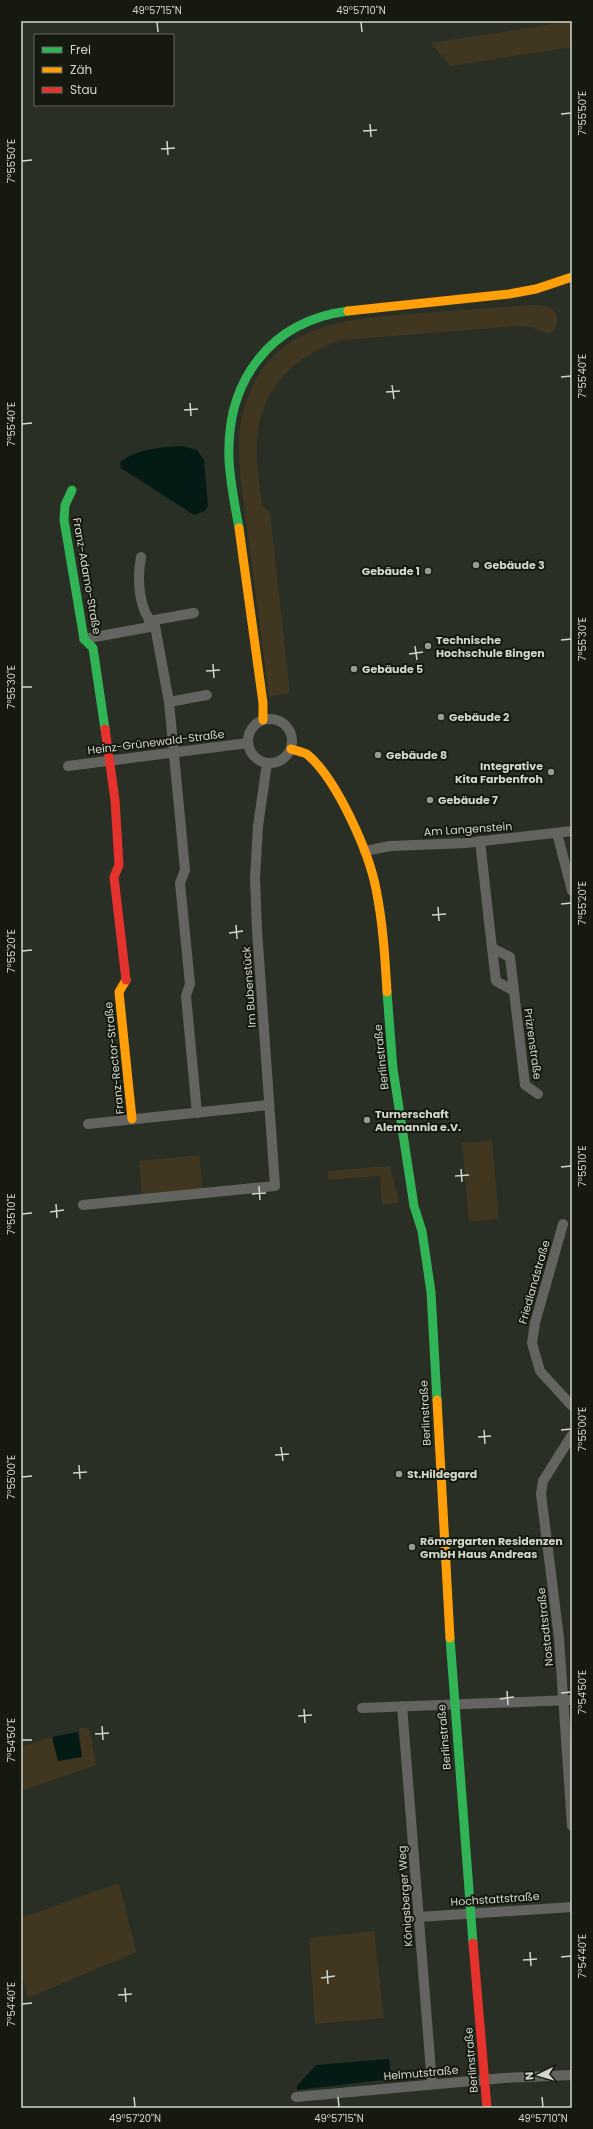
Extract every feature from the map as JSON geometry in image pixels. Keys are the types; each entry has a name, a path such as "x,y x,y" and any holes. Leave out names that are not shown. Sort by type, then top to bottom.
{"street":[{"path":"263,720 262,703 229,459 229,430 236,398 250,368 266,350 291,329 324,316 346,311 509,294 536,289 572,277"},
{"name":"Franz-Adamo-Straße","path":"72,490 65,505 64,520 84,639 93,648 111,760"},
{"path":"142,557 139,569 143,604 152,624 169,702 175,751 185,870 180,883 190,984 186,996 197,1113"},
{"path":"84,639 194,613"},
{"path":"169,702 207,695"},
{"path":"276,719 288,727 293,741 292,748 284,759 279,762 267,763 254,756 248,743 252,729 263,720 276,719"},
{"name":"Heinz-Grünewald-Straße","path":"68,766 175,751 248,743"},
{"name":"Berlinstraße","path":"292,748 307,754 319,767 351,818 365,851 376,888 383,936 393,1069 414,1206 422,1231 431,1292 454,1705 486,2108"},
{"name":"Franz-Rector-Straße","path":"111,760 119,865 114,877 126,980 118,992 132,1119"},
{"name":"Im Bubenstück","path":"83,1205 275,1186 257,930 255,878 258,826 267,763"},
{"name":"Am Langenstein","path":"365,851 390,846 480,841 572,831"},
{"path":"558,832 572,891"},
{"path":"480,841 496,981 514,991"},
{"name":"Prizrenstraße","path":"492,948 510,957 525,1084 538,1094"},
{"path":"88,1124 269,1105"},
{"name":"Friedlandstraße","path":"563,1224 535,1323 532,1343 537,1363 542,1374 572,1406"},
{"name":"Nostadtstraße","path":"572,1435 542,1481 541,1494 568,1700 572,1826"},
{"path":"362,1708 568,1700"},
{"name":"Königsberger Weg","path":"402,1706 432,2084"},
{"name":"Hochstattstraße","path":"419,1916 572,1907"},
{"name":"Helmutstraße","path":"296,2097 484,2079 572,2075"}],"shaded area":[{"path":"572,21 572,47 451,66 431,43"},
{"path":"531,305 548,307 556,314 556,325 550,334 530,327 519,326 342,340 325,346 296,364 274,389 266,403 260,420 257,438 257,454 262,505 270,513 290,693 269,697 241,482 239,449 239,432 242,416 252,387 267,364 285,347 305,334 354,320 382,316"},
{"path":"492,1140 499,1219 469,1222 462,1143"},
{"path":"199,1155 203,1190 142,1196 139,1161"},
{"path":"390,1166 399,1203 382,1205 380,1176 328,1180 328,1171"},
{"path":"79,1728 86,1728 90,1731 96,1765 21,1791 21,1747 52,1737 58,1761 82,1757"},
{"path":"119,1883 136,1952 28,1998 21,1969 21,1918"},
{"path":"374,1931 384,2018 315,2024 309,1938"}],"water":[{"path":"182,446 197,450 204,460 208,506 205,511 194,515 121,468 120,462 142,451"},
{"path":"78,1732 82,1757 58,1761 52,1737"},
{"path":"389,2059 391,2079 297,2090 297,2086 316,2065"}],"traffic: fast":[{"path":"239,528 229,459 230,431 235,404 245,381 258,360 275,342 296,327 320,317 348,311"},
{"path":"72,490 65,505 64,520 84,639 93,648 105,729"},
{"path":"387,992 393,1069 414,1206 422,1231 431,1292 437,1400"},
{"path":"450,1638 473,1943"}],"traffic: slow":[{"path":"348,311 509,294 536,289 572,277"},
{"path":"239,528 263,703 263,720"},
{"path":"291,749 308,755 319,766 330,781 359,837 376,889 383,940 387,992"},
{"path":"126,980 119,992 132,1119"},
{"path":"437,1400 450,1638"}],"traffic: jam":[{"path":"105,729 115,800 119,865 114,877 126,980"},
{"path":"473,1943 487,2108"}],"place":[{"name":"Gebäude 3","path":"476,565"},
{"name":"Gebäude 1","path":"428,571"},
{"name":"Technische Hochschule Bingen","path":"428,646"},
{"name":"Gebäude 5","path":"354,669"},
{"name":"Gebäude 2","path":"441,717"},
{"name":"Gebäude 8","path":"378,755"},
{"name":"Integrative Kita Farbenfroh","path":"551,772"},
{"name":"Gebäude 7","path":"430,800"},
{"name":"Turnerschaft Alemannia e.V.","path":"367,1120"},
{"name":"St.Hildegard","path":"399,1474"},
{"name":"Römergarten Residenzen GmbH Haus Andreas","path":"412,1547"}]}
